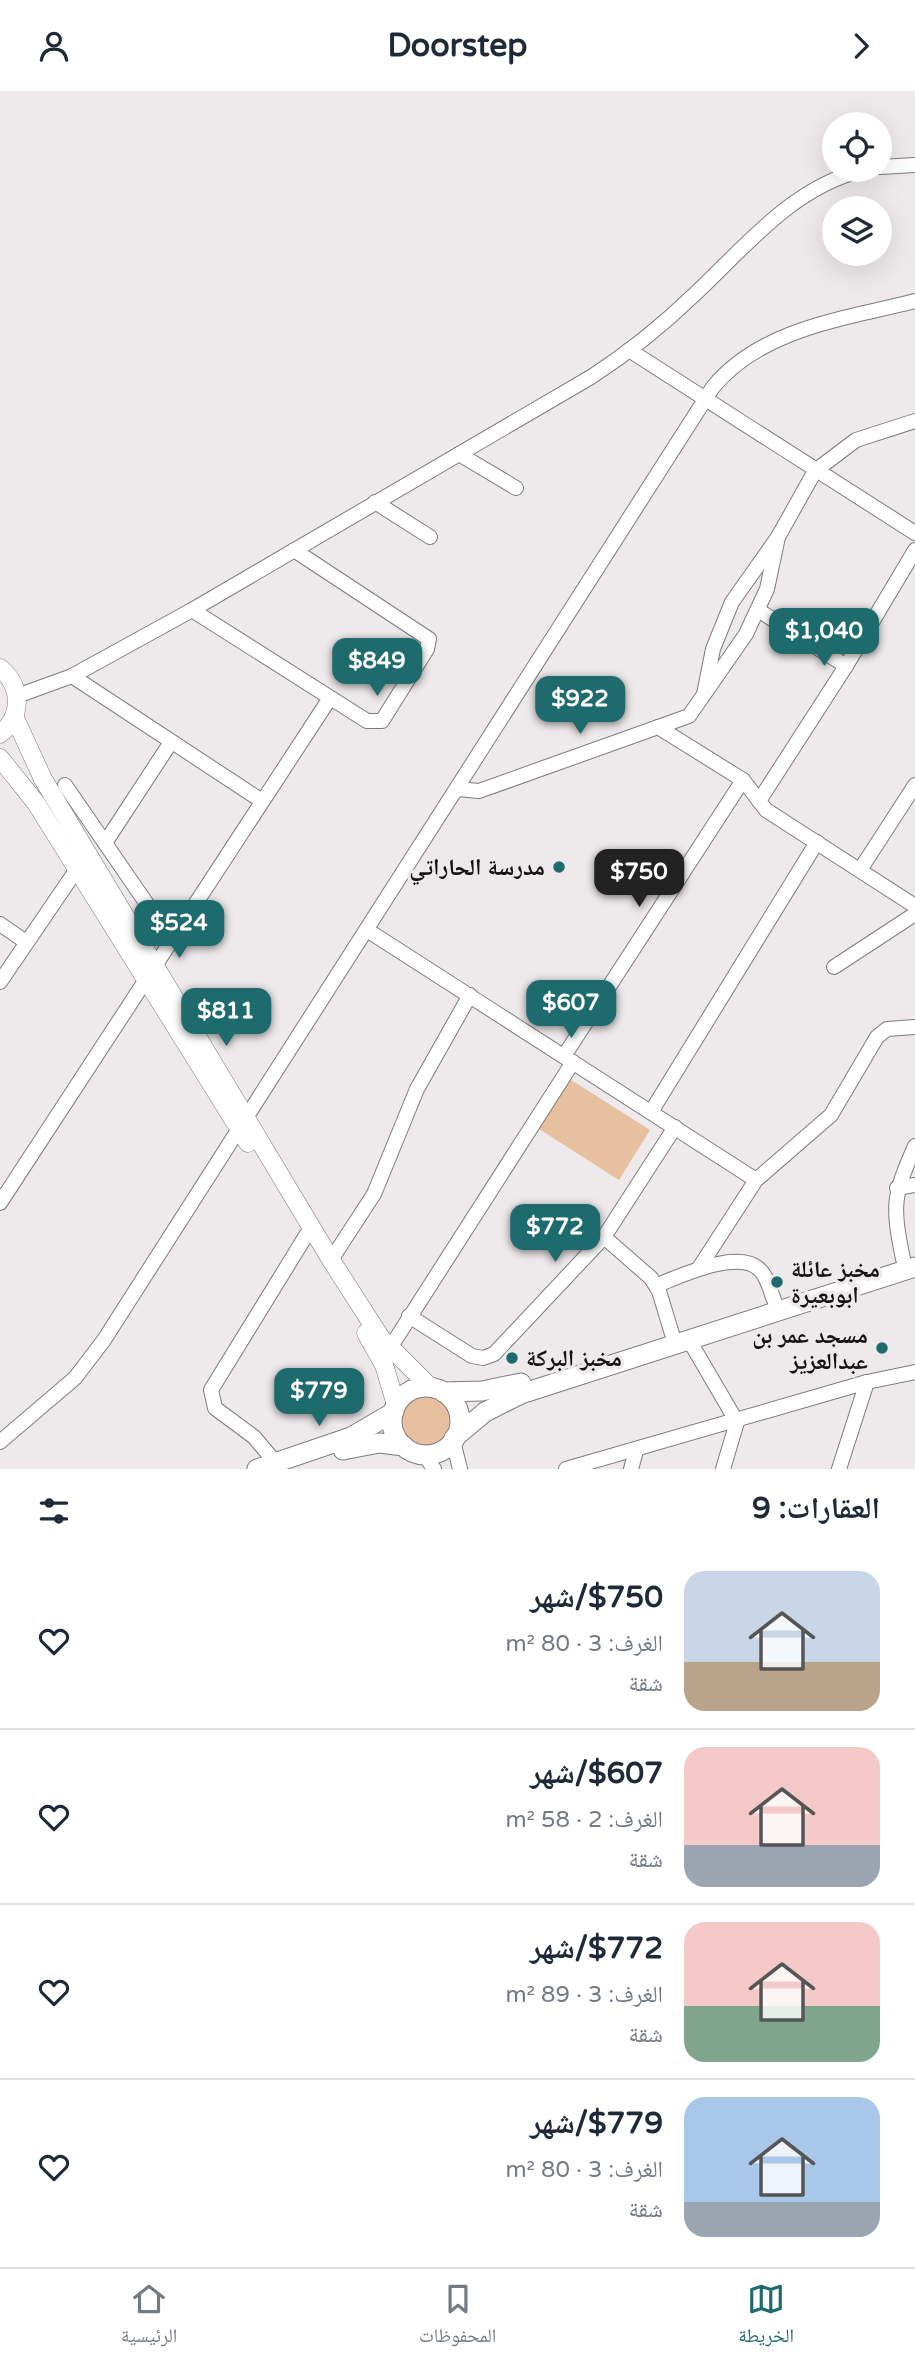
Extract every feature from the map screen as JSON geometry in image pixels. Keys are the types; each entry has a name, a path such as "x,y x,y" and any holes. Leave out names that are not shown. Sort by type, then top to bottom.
{"main road":[{"path":"273,1467 351,1437 395,1409 414,1389 507,1387 680,1337 774,1300 911,1260"},
{"path":"395,1409 395,1434 404,1446 429,1462 485,1412 508,1399 680,1337 911,1260"},
{"path":"437,1389 453,1401 459,1413 459,1426 454,1439"},
{"path":"273,1467 366,1444 404,1446"}],"street":[{"path":"892,166 915,165"},
{"path":"17,696 72,676 192,610 591,377 629,350 799,197 826,182"},
{"path":"0,1442 75,1378 90,1360 458,789 704,399 723,374 768,343 802,330 915,301"},
{"path":"629,350 915,533"},
{"path":"703,699 713,649 732,602 779,537 815,471 856,440 915,421"},
{"path":"459,454 516,488"},
{"path":"375,502 429,537"},
{"path":"458,789 478,791 684,719 703,699 733,657 758,610 767,589 779,537"},
{"path":"192,610 371,723 382,722 427,649 429,639 294,550"},
{"path":"759,801 846,666 915,550"},
{"path":"758,610 846,666"},
{"path":"0,668 9,677 17,696 14,716 0,734"},
{"path":"72,676 262,801"},
{"path":"0,1203 5,1185 150,972 330,698"},
{"path":"14,716 43,779 150,972 377,1353 395,1409"},
{"path":"658,727 743,780 759,801 915,905"},
{"path":"105,843 171,742"},
{"path":"0,758 25,786 77,869 150,972"},
{"path":"390,1348 743,780"},
{"path":"65,785 171,939"},
{"path":"860,870 915,785"},
{"path":"651,1112 817,842"},
{"path":"0,982 77,869"},
{"path":"834,967 915,914"},
{"path":"0,924 26,942"},
{"path":"367,930 756,1180"},
{"path":"331,1260 374,1194 417,1089 470,995"},
{"path":"699,1268 756,1180 831,1115 877,1037 887,1030 915,1027"},
{"path":"243,1124 390,1348 437,1389"},
{"path":"409,1317 472,1356 494,1354 604,1237 675,1128"},
{"path":"911,1260 894,1215 897,1188 915,1146"},
{"path":"897,1188 915,1185"},
{"path":"273,1467 254,1437 215,1408 211,1390 307,1234"},
{"path":"604,1237 645,1271 657,1285 680,1337 737,1422"},
{"path":"657,1285 699,1268 736,1262 752,1264 765,1276 774,1300"},
{"path":"566,1469 737,1422 867,1382 915,1372"},
{"path":"839,1469 867,1382"},
{"path":"723,1469 737,1422"},
{"path":"454,1439 460,1469"},
{"path":"631,1469 636,1451"}],"shaded area":[{"path":"568,1078 650,1130 619,1180 536,1127"},
{"path":"425,1396 442,1404 450,1421 442,1438 425,1446 408,1438 400,1421 408,1404"}],"place":[{"name":"مدرسة الحاراتي","path":"559,867"},
{"name":"مخبز عائلة ابوبعيرة","path":"777,1282"},
{"name":"مسجد عمر بن عبدالعزيز","path":"882,1348"},
{"name":"مخبز البركة","path":"512,1358"}]}
